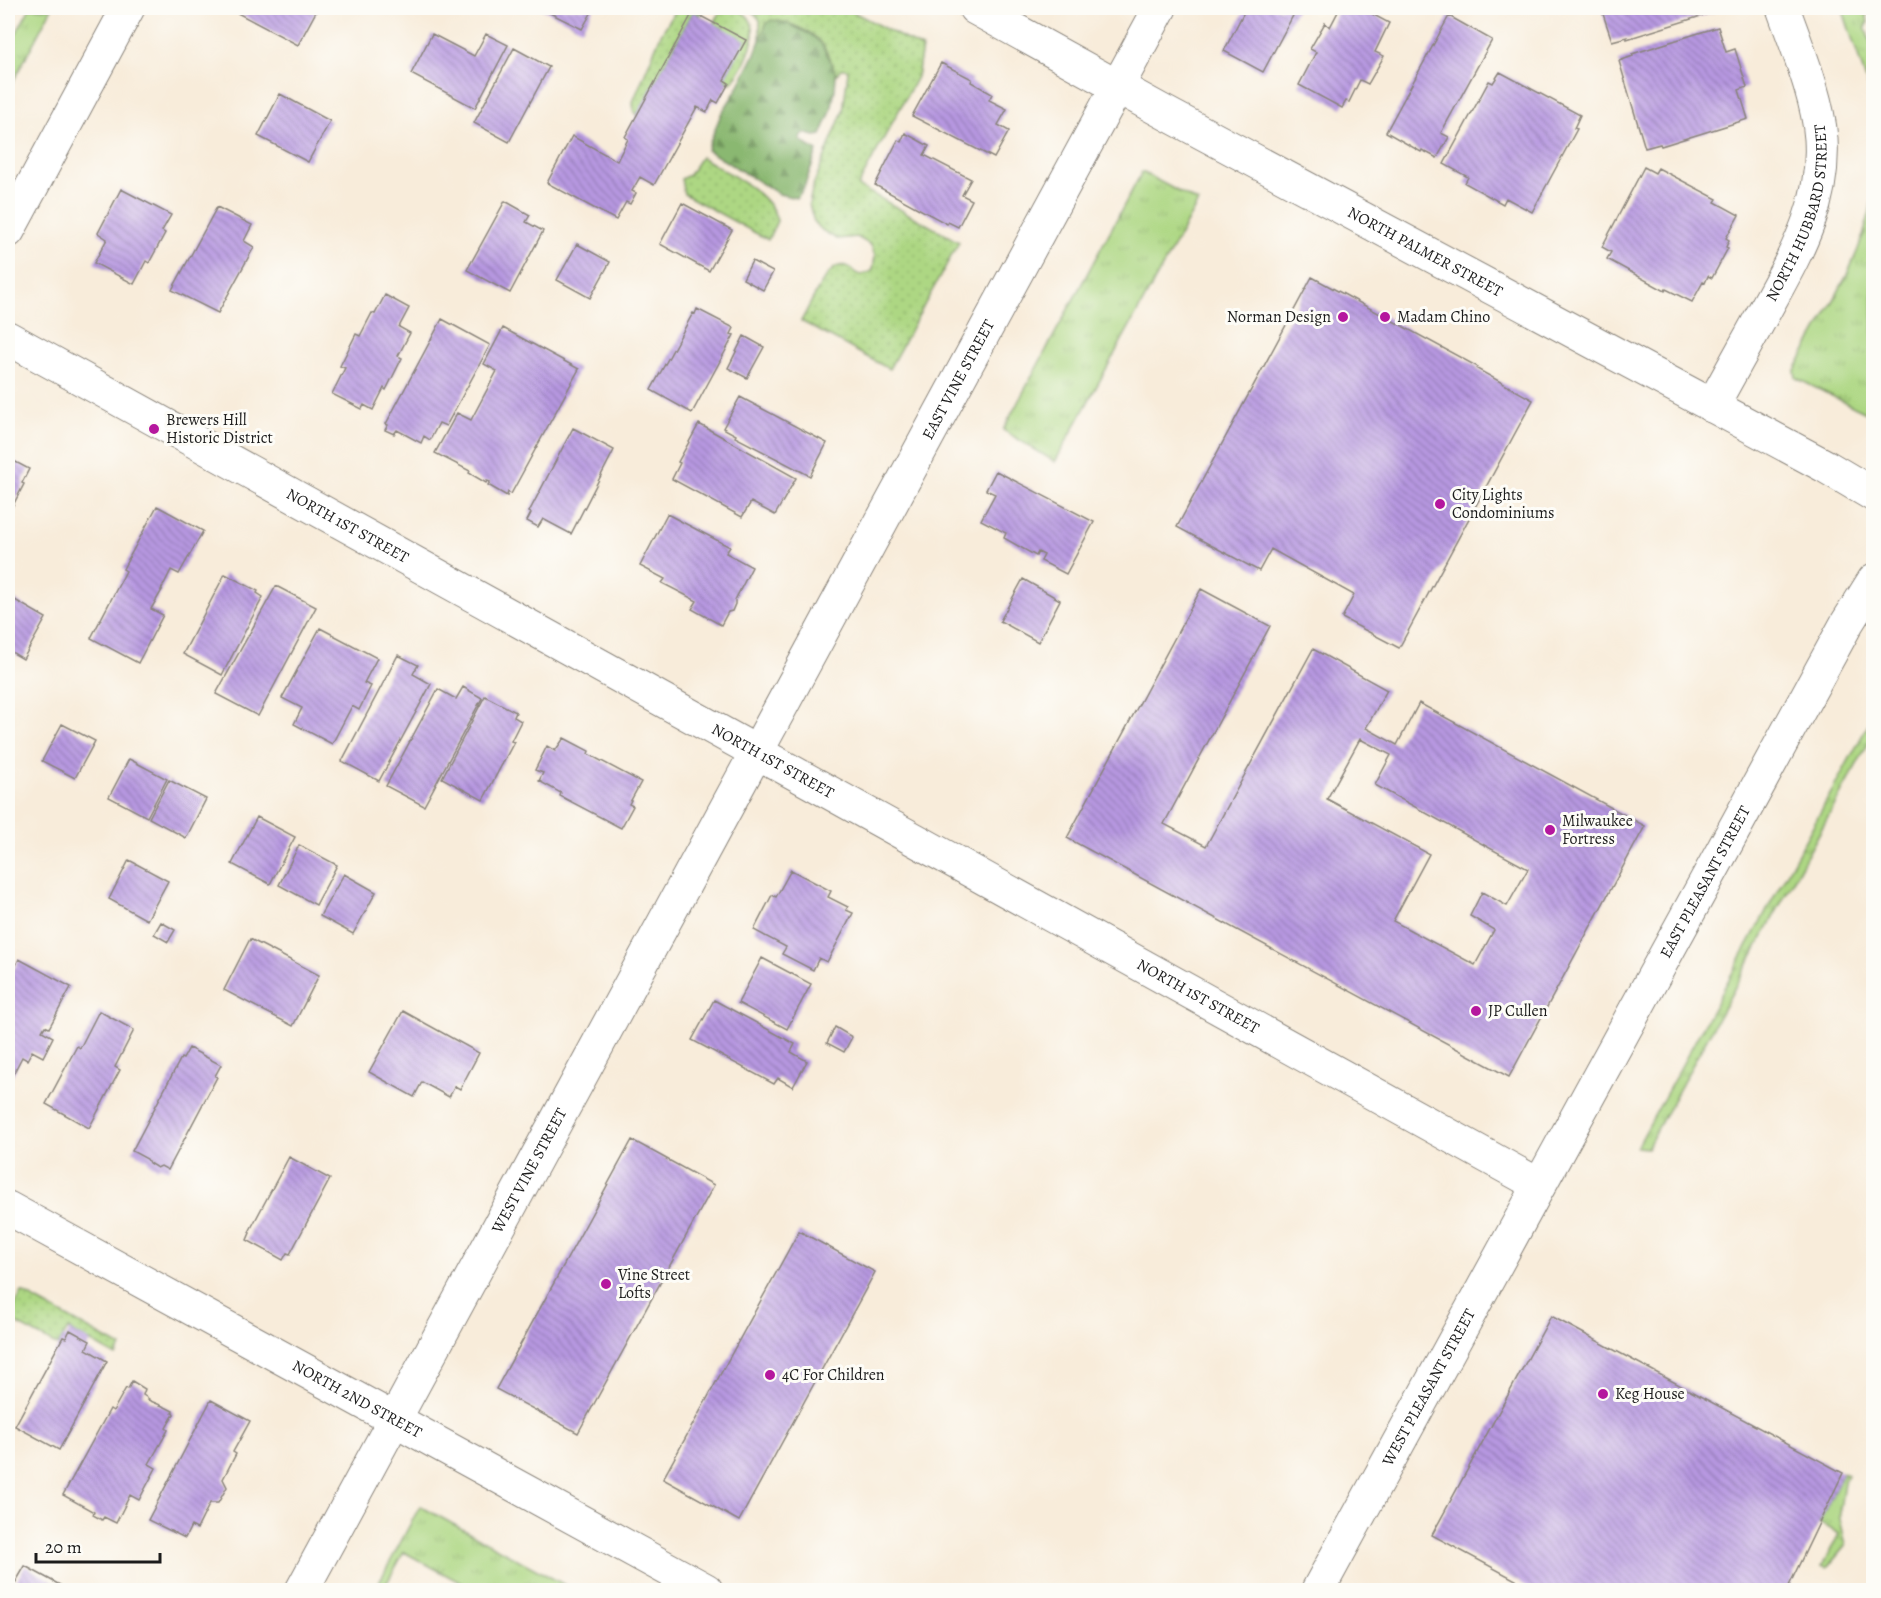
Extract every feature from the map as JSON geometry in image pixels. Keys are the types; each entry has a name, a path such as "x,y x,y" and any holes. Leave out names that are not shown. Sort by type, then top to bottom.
{"street":[{"path":"8,231 128,8"},
{"name":"NORTH PALMER STREET","path":"975,8 1117,87 1825,466 1874,495"},
{"name":"EAST VINE STREET","path":"756,751 1160,8"},
{"name":"NORTH HUBBARD STREET","path":"1712,406 1798,249 1814,208 1821,177 1821,138 1817,111 1783,8"},
{"name":"NORTH 1ST STREET","path":"8,338 1539,1185"},
{"name":"EAST PLEASANT STREET","path":"1539,1185 1846,623 1874,580"},
{"name":"WEST VINE STREET","path":"302,1590 756,751"},
{"name":"WEST PLEASANT STREET","path":"1318,1590 1539,1185"},
{"name":"NORTH 2ND STREET","path":"8,1208 706,1590"}],"green space":[{"path":"30,8 52,8 8,91 8,48"},
{"path":"677,8 705,8 700,15 693,12 637,116 633,102 661,34"},
{"path":"723,8 738,10 748,16 752,26 753,37 750,49 745,62 731,83 724,80 714,23"},
{"path":"750,8 846,8 922,48 917,77 858,186 959,242 889,369 801,321 817,290 833,269 844,266 861,275 873,270 875,256 871,245 857,237 837,239 823,231 814,222 809,204 813,186 843,111 848,71 841,69 836,75 818,39 792,25 771,20 766,24 760,41 760,20"},
{"path":"1842,8 1862,8 1866,13 1868,22 1865,27 1873,46 1873,110 1869,89"},
{"path":"771,20 780,20 810,34 821,43 836,75 831,111 821,135 804,133 800,137 801,141 817,151 803,190 796,198 779,194 707,150 721,114 754,56 766,24"},
{"path":"701,157 746,184 766,201 777,221 768,240 684,194 681,179 689,175"},
{"path":"1142,172 1198,202 1055,462 1003,430"},
{"path":"1873,196 1873,415 1796,378 1795,370 1852,264 1861,242"},
{"path":"1873,716 1873,735 1647,1148 1637,1147"},
{"path":"22,1292 121,1347 116,1356 68,1329 58,1346 8,1319"},
{"path":"1843,1473 1848,1475 1844,1482 1840,1519 1846,1545 1827,1568 1822,1566 1839,1534 1819,1523"},
{"path":"420,1506 574,1590 474,1590 404,1552 383,1590 375,1590"}],"building":[{"path":"228,8 318,8 298,45"},
{"path":"540,8 594,8 582,29"},
{"path":"1246,8 1297,8 1263,72 1224,51"},
{"path":"1340,8 1361,8 1389,23 1375,52 1384,56 1368,84 1360,80 1349,102 1346,101 1342,108 1299,85 1316,52 1310,49 1325,23 1330,27"},
{"path":"1601,8 1713,8 1714,12 1627,39 1627,37 1612,41"},
{"path":"693,12 746,40 724,80 729,83 718,103 713,100 707,112 697,107 654,185 640,177 632,191 636,193 630,204 626,202 616,220 547,183 572,136 617,161 628,139 625,137"},
{"path":"1449,16 1492,40 1441,133 1449,137 1437,158 1422,150 1421,152 1386,132"},
{"path":"1718,27 1726,52 1735,49 1747,87 1739,90 1748,119 1661,146 1660,144 1645,148 1619,61 1633,56 1632,54"},
{"path":"432,34 474,56 486,34 508,45 475,108 411,74"},
{"path":"514,48 549,67 509,142 474,123"},
{"path":"941,63 972,79 971,82 992,94 989,100 1007,109 998,125 1009,131 994,158 912,116"},
{"path":"1500,72 1580,115 1574,128 1577,129 1532,212 1506,198 1503,204 1465,183 1468,177 1444,164 1489,81 1493,83"},
{"path":"280,94 330,121 308,162 258,136"},
{"path":"905,133 929,146 924,155 971,179 962,195 972,200 958,227 948,222 947,224 875,185 898,140 901,142"},
{"path":"1644,167 1655,173 1658,168 1717,199 1715,202 1739,215 1726,238 1729,240 1726,247 1728,248 1712,278 1708,276 1705,283 1703,282 1692,302 1666,289 1665,291 1607,259 1611,252 1602,247"},
{"path":"121,189 171,215 162,231 165,233 149,263 146,261 134,284 94,263 107,239 98,233"},
{"path":"505,201 530,215 526,222 543,231 510,293 467,270"},
{"path":"682,203 732,230 709,271 660,244"},
{"path":"217,207 252,225 244,241 254,247 218,313 172,290"},
{"path":"577,244 610,262 590,298 557,280"},
{"path":"752,261 773,272 763,290 743,279"},
{"path":"1312,277 1478,367 1477,369 1533,400 1399,648 1342,618 1354,595 1271,549 1259,571 1177,527"},
{"path":"385,295 409,308 399,327 410,333 398,356 402,358 386,390 384,388 373,410 364,405 362,409 332,394 345,368 340,366 356,334 360,336"},
{"path":"697,309 734,328 731,334 734,335 692,413 651,390"},
{"path":"442,319 490,345 446,426 439,423 430,440 424,436 421,443 397,430 394,434 385,430 388,425 386,424"},
{"path":"503,328 579,369 511,494 508,492 507,496 488,485 490,482 486,483 469,473 470,471 435,453 457,413 471,420 497,371 484,364"},
{"path":"744,336 764,347 747,378 728,368"},
{"path":"740,397 827,443 810,476 735,437 736,435 723,428"},
{"path":"699,424 796,478 775,515 751,502 742,517 672,479 680,463 678,462"},
{"path":"573,428 614,450 571,534 543,519 538,527 527,521 531,513 529,512"},
{"path":"8,458 29,469 8,515"},
{"path":"996,471 1094,522 1066,574 1041,561 1044,555 1038,552 1036,556 1004,538 1006,533 981,520 995,494 986,490"},
{"path":"157,506 203,531 179,574 171,570 151,609 163,615 138,663 91,638 126,571 123,569"},
{"path":"667,514 730,547 726,553 752,567 735,600 732,611 728,612 721,625 692,609 697,601 662,583 665,579 640,566"},
{"path":"225,574 258,591 257,593 263,597 222,675 183,654"},
{"path":"1023,579 1060,600 1038,642 1000,621"},
{"path":"276,586 316,607 258,716 216,694"},
{"name":"Milwaukee Fortress","path":"1201,589 1270,626 1164,824 1206,846 1313,649 1387,690 1366,728 1397,745 1419,703 1645,826 1509,1077 1067,838","holes":["1360,739 1391,755 1375,785 1528,869 1507,906 1482,892 1470,916 1494,930 1475,965 1393,921 1429,854 1327,799"]},
{"path":"8,596 46,618 23,659 8,650"},
{"path":"320,628 377,658 364,683 371,686 359,710 352,706 332,744 294,724 302,708 282,698"},
{"path":"398,655 418,665 413,674 431,684 379,781 342,761"},
{"path":"463,687 482,698 424,806 386,786 438,689 456,699"},
{"path":"485,696 516,712 514,717 521,721 511,741 514,742 483,800 442,778"},
{"path":"62,724 95,741 75,778 42,761"},
{"path":"564,738 589,751 588,754 641,782 629,804 633,806 621,828 560,796 561,793 539,781 543,773 535,770 547,746 555,751"},
{"path":"129,759 167,779 147,817 109,797"},
{"path":"169,780 206,799 186,838 149,818"},
{"path":"257,817 295,837 270,884 232,864"},
{"path":"299,845 337,865 316,905 279,885"},
{"path":"129,860 168,881 147,920 109,899"},
{"path":"791,870 831,891 828,897 848,907 846,910 853,913 827,962 819,958 813,970 782,954 786,947 754,930 772,895 776,897"},
{"path":"344,874 376,892 353,934 320,916"},
{"path":"161,922 175,930 168,942 154,934"},
{"path":"250,939 319,975 293,1026 224,990"},
{"path":"762,958 811,984 787,1029 738,1003"},
{"path":"19,959 71,987 49,1028 45,1026 42,1031 53,1037 43,1057 32,1051 27,1060 22,1057 8,1084 8,981"},
{"path":"714,1000 795,1044 791,1052 807,1061 793,1087 778,1078 774,1084 692,1040"},
{"path":"99,1011 134,1030 115,1067 120,1070 89,1128 46,1104 77,1046 80,1048"},
{"path":"403,1011 479,1053 460,1089 455,1086 449,1097 422,1082 414,1097 369,1072"},
{"path":"835,1027 852,1037 844,1052 827,1043"},
{"path":"189,1048 221,1065 215,1076 217,1077 168,1170 161,1166 157,1168 147,1159 132,1151 181,1058 183,1059"},
{"name":"Vine Street Lofts","path":"632,1140 714,1185 578,1433 496,1389"},
{"path":"289,1157 330,1179 290,1254 287,1253 283,1260 247,1240 249,1232"},
{"name":"4C For Children","path":"799,1231 875,1272 739,1521 663,1479"},
{"name":"Keg House","path":"1551,1316 1843,1473 1787,1590 1534,1590 1432,1535"},
{"path":"70,1330 90,1341 86,1349 107,1361 59,1450 15,1426 63,1337 66,1338"},
{"path":"132,1381 145,1389 143,1395 148,1400 173,1411 174,1414 149,1464 156,1468 139,1500 130,1495 116,1523 104,1517 102,1520 93,1515 94,1512 63,1495 110,1409 113,1411"},
{"path":"211,1400 250,1421 233,1452 236,1454 223,1479 227,1487 218,1503 210,1503 197,1529 191,1526 185,1538 148,1520"},
{"path":"25,1566 69,1590 11,1590"}],"place":[{"name":"Norman Design","path":"1343,317"},
{"name":"Madam Chino","path":"1385,317"},
{"name":"Brewers Hill Historic District","path":"154,429"},
{"name":"City Lights Condominiums","path":"1440,504"},
{"name":"Milwaukee Fortress","path":"1550,830"},
{"name":"JP Cullen","path":"1476,1011"},
{"name":"Vine Street Lofts","path":"606,1284"},
{"name":"4C For Children","path":"770,1375"},
{"name":"Keg House","path":"1603,1394"}]}
